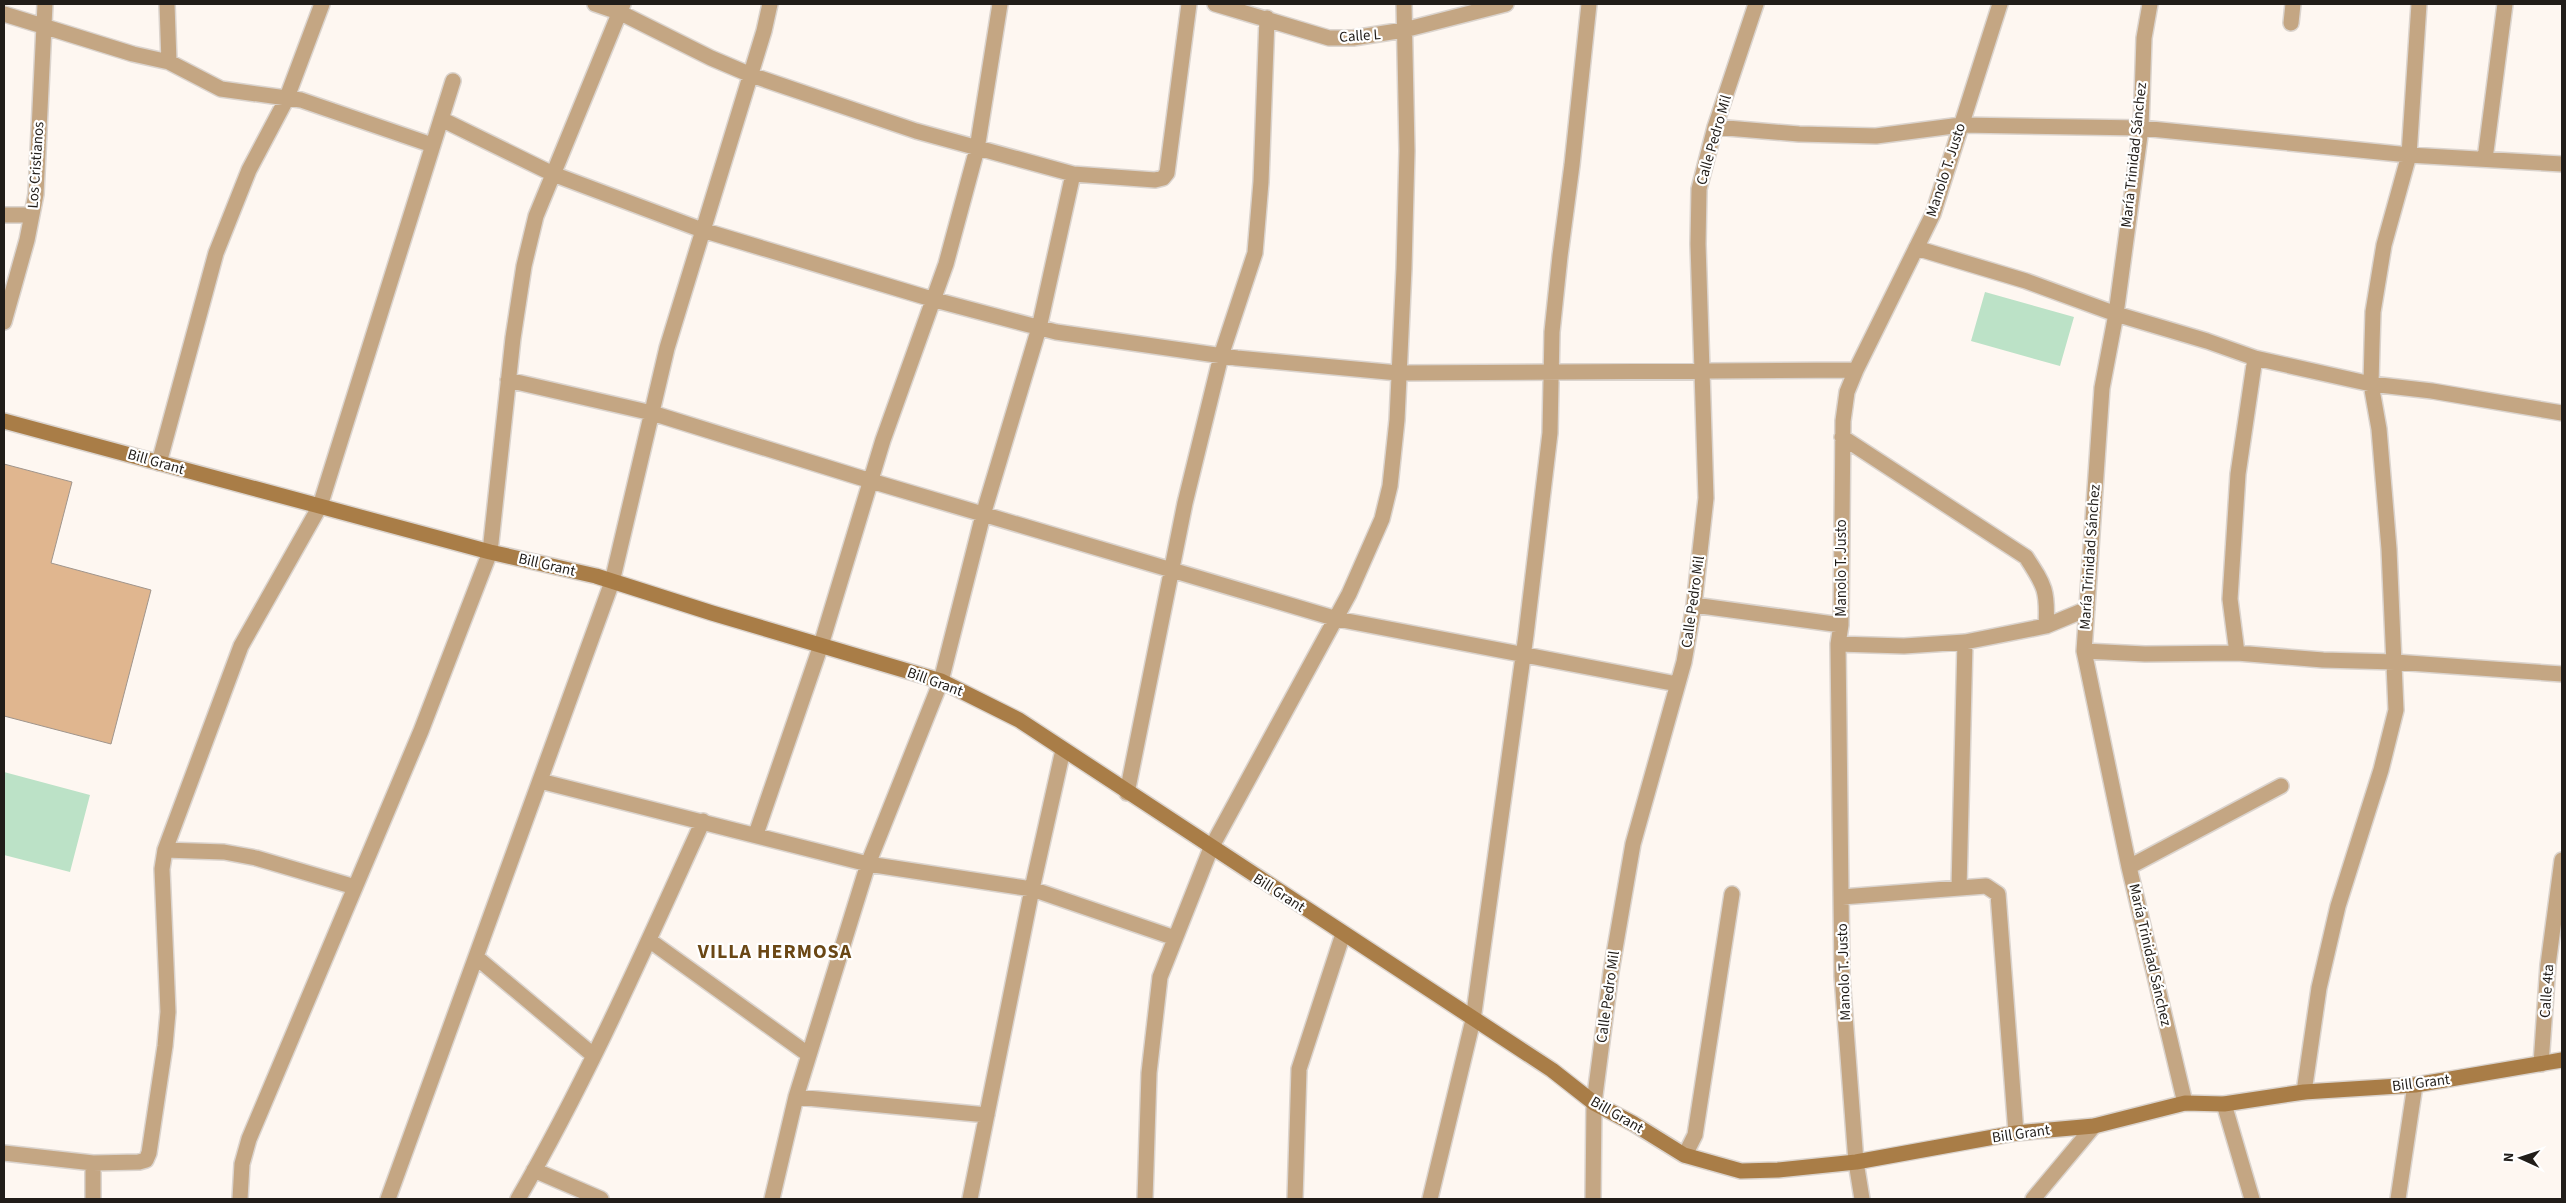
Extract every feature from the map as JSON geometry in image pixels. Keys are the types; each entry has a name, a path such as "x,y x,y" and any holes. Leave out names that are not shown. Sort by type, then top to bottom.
{"street":[{"name":"Los Cristianos","path":"4,322 17,282 36,194 45,4"},
{"path":"167,4 170,62"},
{"path":"158,463 216,252 245,178 286,100 322,4"},
{"path":"596,4 622,8 711,58 751,75 824,101 977,149 1073,174 1156,180 1163,178 1167,173 1189,4"},
{"path":"388,1199 612,582 668,348 702,230 751,75 770,4"},
{"path":"756,834 821,645 883,440 935,300 977,149 1000,4"},
{"name":"Calle L","path":"1215,4 1268,18 1330,38 1372,37 1506,4"},
{"path":"1146,1199 1149,1073 1160,976 1211,848 1337,619 1382,518 1390,486 1395,439 1404,268 1407,151 1404,4"},
{"path":"1430,1199 1473,1020 1522,655 1550,434 1551,372 1559,265 1589,4"},
{"name":"Calle Pedro Mil","path":"1593,1199 1594,1103 1611,972 1633,844 1684,662 1694,605 1706,498 1698,244 1699,189 1716,127 1756,4"},
{"name":"Manolo T. Justo","path":"1862,1199 1856,1162 1842,976 1838,644 1841,625 1842,437 1847,392 1933,214 2000,4"},
{"name":"María Trinidad Sánchez","path":"2150,4 2144,38 2141,128 2116,314 2102,388 2084,651 2129,867 2185,1103"},
{"path":"2292,23 2293,4"},
{"path":"2304,1092 2319,988 2338,906 2380,770 2396,710 2389,549 2379,429 2371,384 2373,312 2384,245 2409,155 2419,4"},
{"path":"2485,159 2505,4"},
{"path":"240,1199 242,1164 249,1139 420,731 490,552 508,380 524,266 536,216 622,8"},
{"path":"4,14 44,28 170,62 221,88 286,100 301,100 432,146"},
{"path":"1127,793 1185,503 1221,356 1255,253 1261,182 1268,18"},
{"path":"4,1153 93,1163 139,1162 146,1160 149,1153 165,1046 168,1012 162,869 166,850 241,646 320,506 453,81"},
{"path":"441,119 553,174 702,230 935,300 1039,328 1221,356 1398,373 1856,370"},
{"path":"1716,127 1800,134 1876,136 1961,126 2141,128 2409,155 2562,164"},
{"path":"772,1199 796,1097 868,864 941,681 983,514 1039,328 1073,174"},
{"path":"4,215 32,215"},
{"path":"1916,248 2026,281 2116,314 2207,341 2255,358 2371,384 2432,391 2562,413"},
{"path":"2237,653 2230,599 2238,474 2255,358"},
{"path":"508,380 652,413 871,481 1337,619 1677,684"},
{"name":"Bill Grant","path":"4,421 490,552 612,582 941,681 1020,720 1127,793 1552,1070 1594,1103 1685,1155 1741,1171 1778,1170 1856,1162 2016,1134 2094,1126 2185,1103 2224,1104 2304,1092 2414,1086 2562,1060"},
{"path":"1842,437 2026,557 2038,575 2048,597 2046,626"},
{"path":"1694,605 1841,625"},
{"path":"1838,644 1904,646 1965,642 2046,626 2087,609"},
{"path":"1959,888 1965,642"},
{"path":"2084,651 2146,654 2237,653 2562,674"},
{"path":"970,1199 1032,889 1063,750"},
{"path":"540,781 756,834 868,864 1032,889 1175,938"},
{"path":"2129,867 2281,786"},
{"path":"518,1199 649,940 703,821"},
{"path":"166,850 224,852 256,858 355,887"},
{"name":"Calle 4ta","path":"2542,1064 2548,965 2562,860"},
{"path":"1842,897 1986,886 1998,894 2016,1134"},
{"path":"1685,1155 1695,1135 1732,894"},
{"path":"1295,1199 1299,1069 1343,934"},
{"path":"649,940 809,1055"},
{"path":"476,957 593,1054"},
{"path":"2398,1199 2414,1086"},
{"path":"796,1097 987,1115"},
{"path":"2224,1104 2252,1199"},
{"path":"2033,1199 2094,1126"},
{"path":"93,1163 93,1199"},
{"path":"534,1170 602,1199"}],"green space":[{"path":"1985,292 2074,317 2060,366 1971,341"},
{"path":"4,772 90,795 70,872 4,855"}],"building":[{"path":"4,464 72,482 51,563 151,590 111,744 4,716"}],"district":[{"name":"VILLA HERMOSA","path":"775,952"}]}
